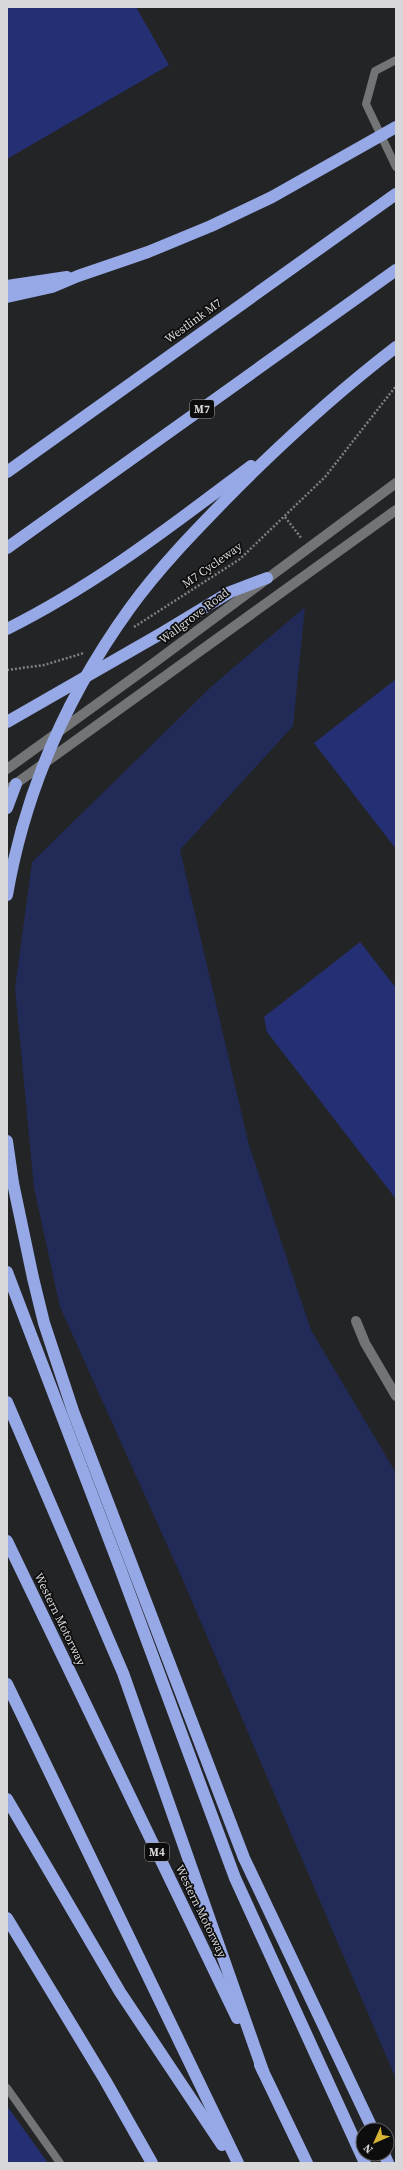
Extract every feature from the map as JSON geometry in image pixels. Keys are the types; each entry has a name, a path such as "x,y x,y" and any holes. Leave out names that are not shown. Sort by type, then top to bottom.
{"highway":[{"path":"7,297 52,287 78,276 148,252 211,226 272,197 396,127"},
{"name":"Westlink M7","path":"7,472 396,194"},
{"name":"M7","path":"7,548 396,270"},
{"path":"7,286 78,276"},
{"path":"7,628 75,592 119,564 284,441 396,346"},
{"path":"7,895 18,840 46,758 70,705 99,654 130,608 169,561 284,441"},
{"path":"7,722 230,592 267,578"},
{"path":"7,808 11,787"},
{"path":"7,1141 13,1183 33,1278 44,1323 73,1411 244,1858 369,2122"},
{"path":"7,1273 120,1568 235,1878 365,2163"},
{"path":"7,1402 123,1673 263,2071"},
{"name":"Western Motorway","path":"7,1541 307,2163"},
{"path":"7,1684 238,2163"},
{"path":"7,1800 120,1992 234,2163"},
{"path":"7,1918 97,2066 152,2163"}],"main road":[{"name":"Wallgrove Road","path":"7,769 151,665 396,483"},
{"path":"11,787 396,510"},
{"path":"356,1321 365,1342 396,1396"}],"lane":[{"path":"396,60 376,71 366,104 396,167"},
{"path":"7,2088 60,2163"}],"path":[{"name":"M7 Cycleway","path":"128,631 235,563 285,517 325,477 396,386"},
{"path":"285,517 308,548"},
{"path":"7,670 44,665 91,650"}],"shaded area":[{"path":"305,607 293,726 180,850 249,1145 311,1330 396,1473 396,2079 182,1578 60,1307 34,1188 15,988 32,862 212,686"}],"building":[{"path":"7,7 136,7 169,65 7,159"},
{"path":"396,679 396,849 314,743"},
{"path":"360,942 396,988 396,1199 267,1032 264,1017"},
{"path":"7,2106 48,2163 7,2163"}]}
